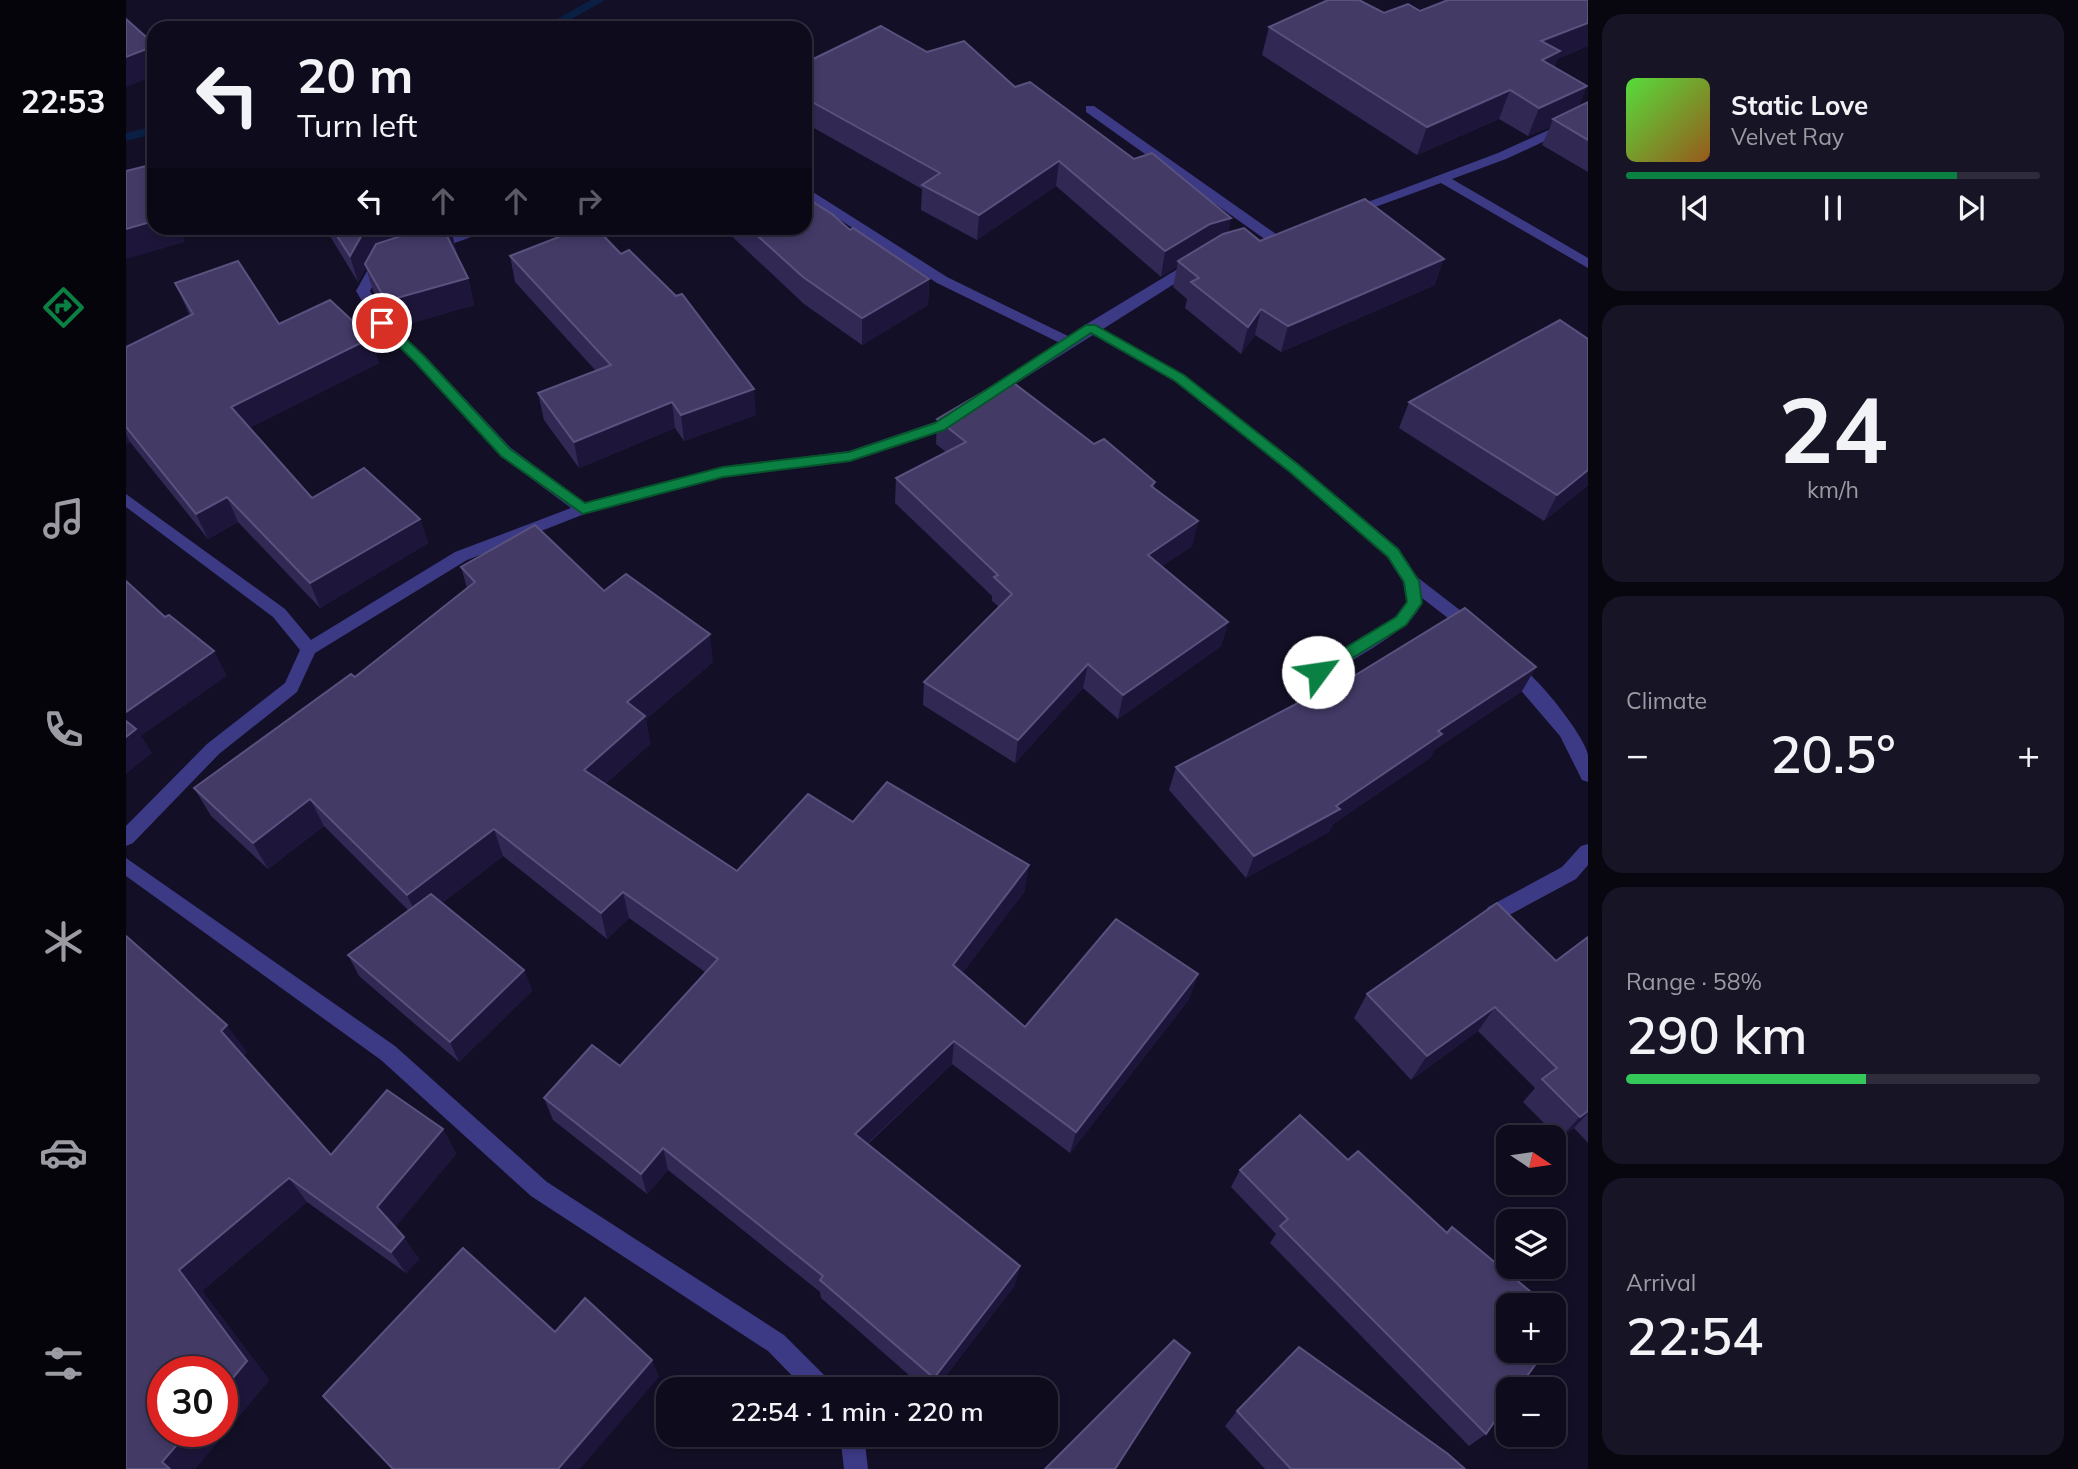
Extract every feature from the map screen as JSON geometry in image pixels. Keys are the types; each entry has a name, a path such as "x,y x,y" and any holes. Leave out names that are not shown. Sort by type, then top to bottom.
{"street":[{"path":"1090,109 1277,235 1247,244"},
{"path":"1340,215 1502,156 1588,116"},
{"path":"1443,178 1588,264"},
{"path":"812,196 942,280 1069,342"},
{"path":"468,235 377,265 363,290 382,323 420,359 506,452 583,509"},
{"path":"126,838 213,749 291,687 309,649 461,556 583,509 723,472 850,456 940,426 1090,328 1211,255"},
{"path":"1090,328 1180,378 1295,469 1393,553 1411,581 1484,639"},
{"path":"126,499 279,613 309,649"},
{"path":"1318,672 1401,621 1415,603 1411,581"},
{"path":"1501,657 1535,691 1582,754 1588,775"},
{"path":"1495,913 1570,873 1588,852"},
{"path":"126,866 387,1053 539,1189 776,1343 810,1377"},
{"path":"853,1447 856,1469"}],"building":[{"path":"1328,0 1359,0 1384,13 1408,4 1420,11 1448,0 1588,0 1588,23 1541,41 1560,51 1542,60 1587,86 1539,108 1510,90 1427,127 1269,27"},
{"path":"126,19 147,38 147,49 126,57"},
{"path":"881,26 927,52 964,41 1015,87 1030,82 1134,159 1152,153 1231,218 1210,224 1165,251 1059,161 979,215 922,185 940,173 812,102 812,60"},
{"path":"1588,102 1588,140 1553,119"},
{"path":"147,166 147,223 126,229 126,171"},
{"path":"1365,199 1444,259 1288,326 1261,309 1248,327 1191,282 1199,278 1178,261 1223,234 1244,228 1260,241"},
{"path":"812,201 850,230 853,228 929,279 862,318 803,277 757,235 812,235"},
{"path":"336,235 362,235 350,256"},
{"path":"404,235 449,235 468,278 390,300 381,292 365,264 376,244"},
{"path":"564,235 603,235 621,254 629,250 676,296 682,294 754,389 681,415 672,402 574,442 538,393 611,365 510,256"},
{"path":"238,261 279,324 330,300 371,338 231,407 312,498 364,468 420,519 310,583 227,497 196,514 126,427 126,347 193,314 175,283"},
{"path":"1560,320 1588,339 1588,470 1557,495 1409,402"},
{"path":"1007,378 1094,444 1104,439 1155,482 1151,486 1198,521 1148,555 1228,622 1123,695 1088,664 1018,740 924,682 1012,594 994,577 998,575 896,478 966,442 937,419"},
{"path":"535,525 604,591 626,574 710,634 627,702 645,716 584,770 737,871 808,794 853,822 887,782 1029,865 953,965 1025,1027 1116,919 1198,974 1076,1132 954,1041 855,1134 1020,1266 935,1377 820,1280 823,1276 663,1148 641,1174 544,1098 592,1045 620,1066 718,959 623,892 601,913 494,829 407,895 310,799 253,843 194,788 351,674 355,677 475,582 461,567"},
{"path":"126,581 165,617 169,615 214,651 126,712"},
{"path":"1465,608 1536,667 1438,731 1442,734 1336,806 1340,809 1254,856 1176,767 1315,694 1318,697 1323,695"},
{"path":"126,721 136,729 126,737"},
{"path":"431,894 524,970 450,1042 348,955"},
{"path":"1497,903 1556,961 1588,937 1588,1111 1580,1117 1542,1079 1557,1068 1495,1007 1427,1056 1367,994"},
{"path":"126,936 227,1025 221,1031 331,1155 387,1090 443,1129 377,1207 404,1237 391,1252 289,1178 179,1270 247,1361 238,1372 238,1356 147,1356 147,1447 175,1447 162,1462 170,1469 126,1469"},
{"path":"1300,1115 1348,1160 1358,1151 1447,1233 1452,1227 1496,1263 1496,1279 1515,1279 1532,1293 1496,1293 1496,1363 1536,1363 1526,1377 1496,1377 1496,1419 1486,1434 1280,1226 1288,1219 1240,1170"},
{"path":"463,1248 555,1332 585,1298 652,1360 558,1469 393,1469 323,1396"},
{"path":"1174,1340 1190,1353 1115,1469 1045,1469"},
{"path":"1299,1347 1465,1469 1291,1469 1237,1411"}],"waterway":[{"path":"560,21 599,0"},
{"path":"126,137 147,132"}],"route":[{"path":"382,323 420,359 506,452 583,509 723,472 850,456 940,426 1090,328 1180,378 1295,469 1393,553 1411,581 1415,603 1401,621 1318,672"}]}
